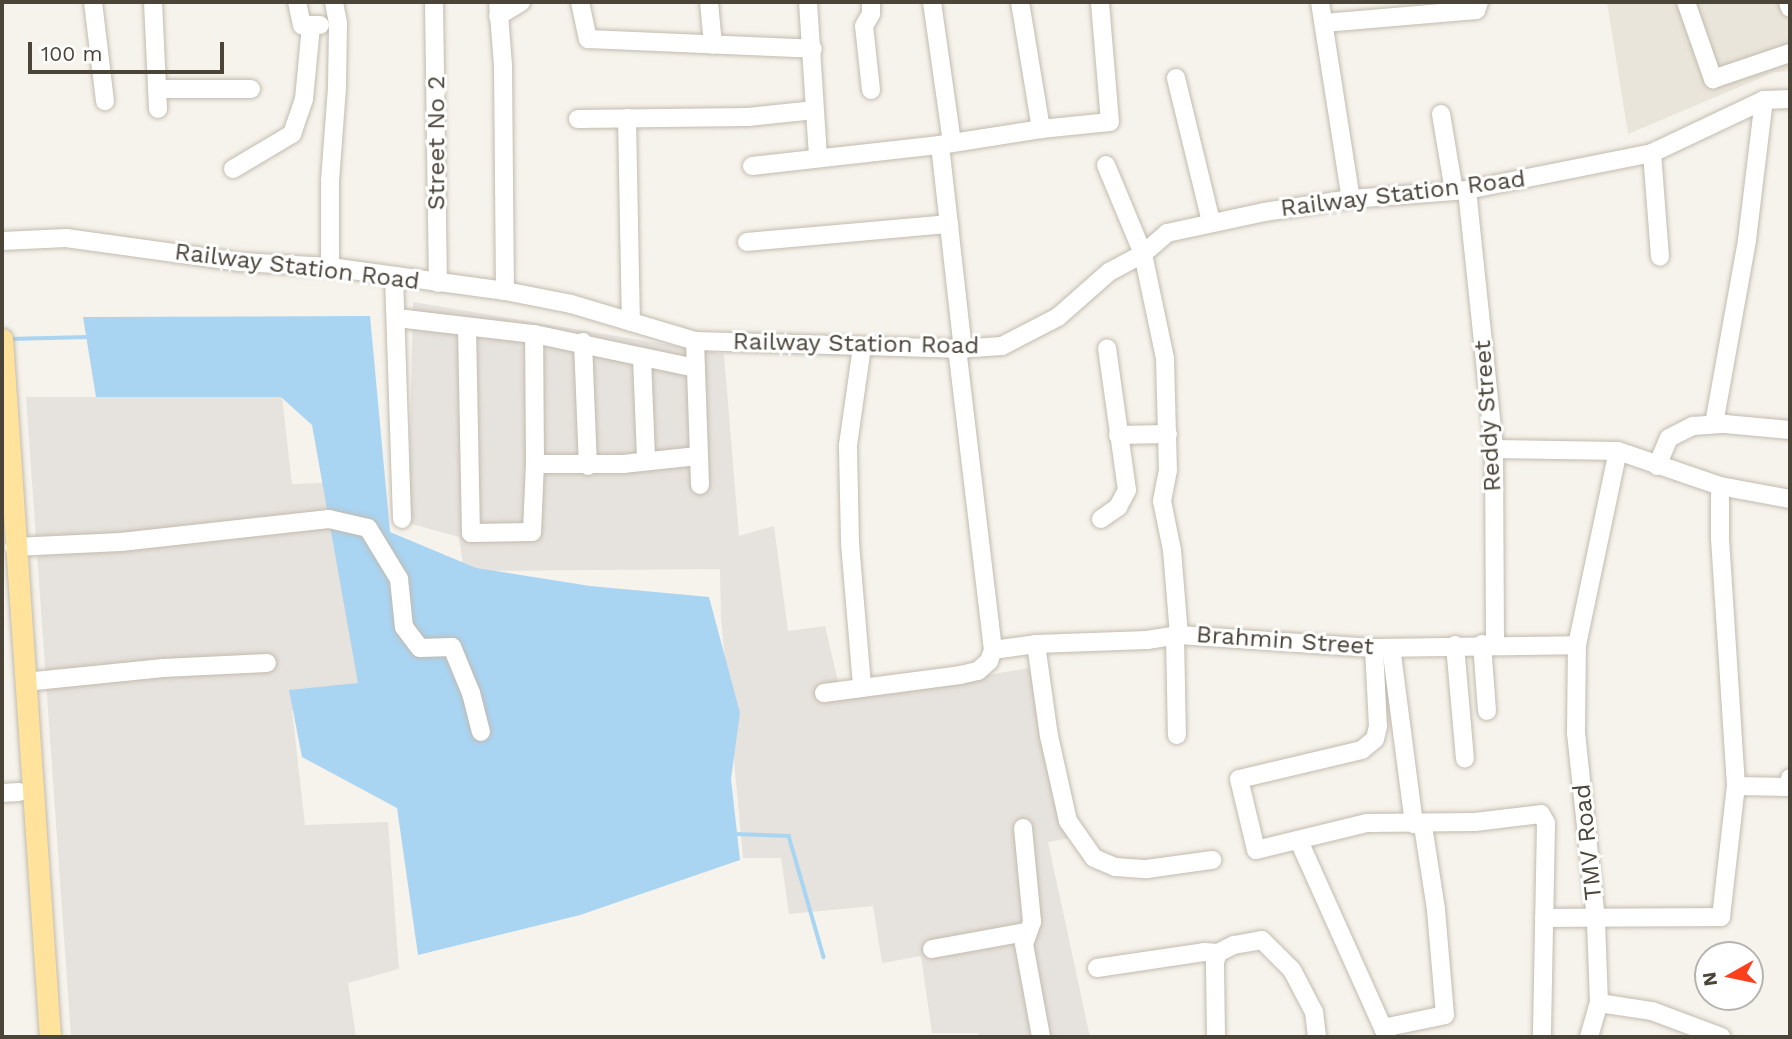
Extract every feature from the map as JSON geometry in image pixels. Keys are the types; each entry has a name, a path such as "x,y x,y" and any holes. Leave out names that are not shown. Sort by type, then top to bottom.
{"main road":[{"path":"2,339 18,792 38,1037"},
{"path":"8,542 25,682 18,792 50,1037"}],"street":[{"path":"93,2 105,101"},
{"path":"153,2 158,109"},
{"path":"297,2 300,22 312,26 338,23"},
{"path":"330,267 338,23 334,2"},
{"name":"Street No 2","path":"433,2 438,283"},
{"path":"505,290 503,65 498,9 521,2"},
{"path":"580,2 588,39 813,49"},
{"path":"709,2 713,45"},
{"path":"808,2 818,158"},
{"path":"871,2 871,14 864,26 871,90"},
{"path":"824,692 978,671 989,661 993,650 960,349 949,225 946,144 932,2"},
{"path":"1020,2 1041,129"},
{"path":"752,166 1110,122 1100,2"},
{"path":"1320,2 1351,199"},
{"path":"1324,23 1476,10 1479,2"},
{"path":"1686,2 1713,79 1790,53"},
{"path":"1788,2 1790,8"},
{"path":"233,169 292,134 303,99 312,26"},
{"path":"1176,78 1211,222"},
{"path":"157,89 251,89"},
{"name":"Railway Station Road","path":"2,241 66,238 240,262 330,267 505,290 571,304 695,341 960,349 1002,346 1058,317 1109,272 1143,254 1167,233 1211,222 1351,199 1460,190 1652,153 1764,100 1790,99"},
{"path":"1714,424 1747,240 1764,100"},
{"path":"578,119 748,117 816,110"},
{"name":"Reddy Street","path":"1441,114 1460,190 1494,449 1487,711"},
{"path":"627,118 631,322"},
{"path":"1652,153 1660,257"},
{"path":"1105,165 1143,254 1165,358 1168,470 1162,501 1172,550 1177,635 1177,735"},
{"path":"747,242 949,225"},
{"path":"394,277 402,519"},
{"path":"397,318 583,342 642,358 695,368"},
{"path":"467,327 471,533 532,532 535,464 534,334"},
{"path":"695,341 700,485"},
{"path":"583,342 588,466"},
{"path":"862,347 848,445 850,543 862,686"},
{"path":"1101,519 1118,507 1127,490 1107,348"},
{"path":"642,358 646,459"},
{"path":"1657,466 1669,438 1693,426 1714,424 1790,430"},
{"path":"1118,435 1168,433"},
{"path":"1494,449 1618,451 1720,486 1787,496 1790,499"},
{"name":"TMV Road","path":"1589,1037 1599,1003 1596,920 1576,734 1577,645 1618,451"},
{"path":"535,464 588,466 698,456"},
{"path":"1544,918 1596,920 1721,917 1736,786 1720,538 1720,486"},
{"path":"8,542 121,542 328,519 368,528 399,579 404,626 420,648 452,647 471,693 481,732"},
{"name":"Brahmin Street","path":"993,650 1036,644 1147,640 1177,635 1383,648 1489,644 1577,645"},
{"path":"1036,644 1049,736 1068,821 1094,858 1115,867 1147,869 1212,860"},
{"path":"1455,645 1465,759"},
{"path":"1383,648 1414,824"},
{"path":"1383,648 1375,739 1362,750 1239,779 1256,850 1367,823 1475,822 1541,814 1546,823 1542,1037"},
{"path":"25,682 163,668 267,663"},
{"path":"1736,786 1788,787 1790,778"},
{"path":"1299,841 1385,1032 1445,1016 1436,909 1423,827 1414,824"},
{"path":"1023,828 1032,922 1026,932 1024,944 1041,1037"},
{"path":"932,950 1026,932"},
{"path":"1097,968 1195,953 1218,953 1234,945 1262,940 1292,970 1314,1012 1317,1037"},
{"path":"1216,1037 1215,962 1218,953"},
{"path":"1599,1003 1652,1011 1721,1037"}],"shaded area":[{"path":"1607,2 1790,2 1790,71 1775,72 1628,134"},
{"path":"413,302 724,354 739,536 774,526 788,631 825,626 842,698 1030,668 1070,838 1048,842 1090,1037 979,1037 978,1033 932,1033 921,956 882,963 873,906 789,914 781,858 743,858 721,618 720,569 464,571 459,537 408,523"},
{"path":"26,397 282,397 292,484 352,482 365,705 292,710 305,825 388,822 399,969 348,983 356,1037 71,1037"}],"water":[{"path":"370,316 390,532 476,568 590,586 709,597 740,713 731,779 740,860 580,915 418,955 397,808 302,757 289,690 358,683 312,425 281,397 96,397 83,317"}],"waterway":[{"path":"9,339 88,337"},
{"path":"735,834 789,836 824,957"}]}
